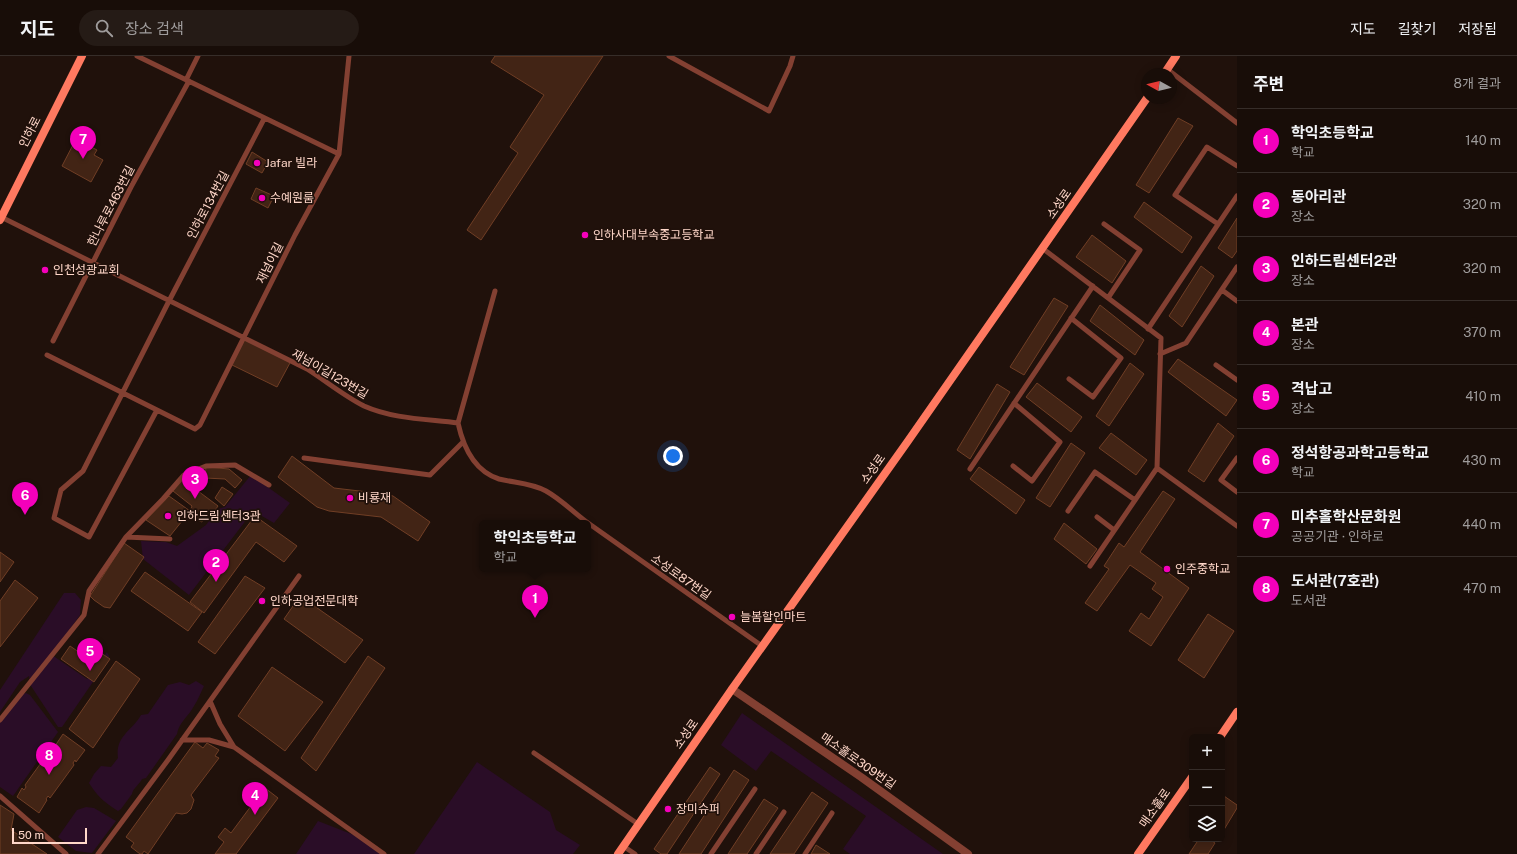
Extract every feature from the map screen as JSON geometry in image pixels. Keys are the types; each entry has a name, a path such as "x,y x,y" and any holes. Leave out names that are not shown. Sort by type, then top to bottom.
{"main road":[{"name":"인하로","path":"1,214 82,56"},
{"path":"1167,68 1172,57"},
{"name":"소성로","path":"618,854 762,646 908,441 1143,104"},
{"path":"1222,734 1237,712"},
{"name":"매소홀로","path":"1138,854 1189,781"}],"street":[{"name":"매소홀로309번길","path":"732,689 862,777 968,854"}],"lane":[{"path":"137,56 264,119 339,154"},
{"name":"한나루로463번길","path":"53,341 131,187 187,81 198,56"},
{"name":"재넘이길","path":"47,355 195,429 200,425 295,235 339,154 349,56"},
{"path":"669,56 769,111 790,66 792,56"},
{"path":"1177,80 1237,123"},
{"name":"인하로134번길","path":"123,393 264,119"},
{"path":"1218,224 1175,195 1207,147 1237,166"},
{"path":"1148,328 1237,196"},
{"name":"재넘이길123번길","path":"1,214 93,263 307,369 364,406 400,416 458,423"},
{"path":"1104,224 1140,250 1108,298"},
{"path":"1042,248 1161,338 1157,468 1090,566"},
{"path":"1160,354 1186,344 1237,267"},
{"path":"970,469 1093,286"},
{"path":"1222,290 1237,301"},
{"path":"414,473 304,458 359,466 414,473 430,475 463,442 458,423 495,291"},
{"path":"1069,379 1093,397 1121,358 1071,318"},
{"path":"1216,365 1237,380"},
{"path":"123,393 83,471 61,490 54,518 89,537 157,410"},
{"path":"1013,466 1032,481 1060,442 1014,403"},
{"name":"소성로87번길","path":"463,442 468,454 478,466 499,478 533,485 547,492 561,501 584,520"},
{"path":"1237,458 1221,480 1237,492"},
{"path":"0,720 84,615 89,592 126,537 184,475 206,466 235,465 269,485"},
{"path":"1157,468 1237,526"},
{"path":"1068,510 1096,472 1135,500"},
{"path":"1097,517 1114,530"},
{"name":"소성로87번길","path":"591,525 762,646"},
{"path":"126,537 170,539"},
{"path":"98,854 182,740 299,576"},
{"path":"210,701 220,724 234,746 384,854"},
{"path":"182,740 208,740 234,746"},
{"path":"534,753 638,824"},
{"path":"711,854 755,789"},
{"path":"0,796 66,854"},
{"path":"756,854 784,812"},
{"path":"804,854 832,813"},
{"path":"623,846 634,854"}],"shaded area":[{"path":"251,475 290,503 274,523 253,511 189,595 143,559 141,541 166,542 177,546 206,525 218,509 225,507"},
{"path":"64,593 75,593 81,600 80,615 52,655 87,679 107,652 109,656 108,660 62,727 58,727 31,686 29,676 20,682 0,712 0,690"},
{"path":"196,681 204,686 192,710 146,778 142,779 118,811 102,799 89,783 94,774 101,766 111,767 118,758 119,744 125,734 141,715 148,714 168,685 180,682 189,685"},
{"path":"26,693 30,695 58,732 13,796 0,787 0,718 20,695"},
{"path":"742,713 943,854 850,854 843,849 866,816 771,751 756,771 721,745"},
{"path":"477,762 550,812 556,830 580,845 573,854 414,854"},
{"path":"86,807 94,808 116,821 92,853 76,851 58,837 77,810"},
{"path":"318,821 359,837 380,854 296,854"}],"building":[{"path":"495,56 603,56 481,240 467,230 518,153 510,147 544,95 491,62"},
{"path":"1178,118 1193,126 1149,193 1136,185"},
{"path":"76,139 97,150 94,155 103,160 91,182 62,166"},
{"name":"Jafar 빌라","path":"252,152 268,162 262,173 246,164"},
{"name":"수예원룸","path":"256,188 274,196 268,208 251,199"},
{"path":"1144,202 1192,237 1182,253 1134,217"},
{"path":"1237,218 1237,251 1232,258 1218,248"},
{"path":"1092,235 1126,261 1112,283 1076,257"},
{"path":"1201,266 1214,276 1182,327 1169,316"},
{"path":"1054,298 1068,306 1024,375 1010,367"},
{"path":"1100,305 1144,340 1135,355 1090,321"},
{"path":"244,338 291,361 277,387 230,364"},
{"path":"1178,359 1237,400 1226,416 1168,372"},
{"path":"1130,363 1144,374 1109,426 1096,416"},
{"path":"1037,383 1082,417 1071,432 1026,397"},
{"path":"997,384 1010,392 970,459 957,450"},
{"path":"1218,423 1234,436 1204,482 1188,471"},
{"path":"1111,433 1147,460 1136,475 1099,448"},
{"path":"1071,443 1085,453 1050,507 1036,498"},
{"name":"비룡재","path":"292,456 334,488 393,496 430,522 418,541 381,517 329,511 317,507 278,477"},
{"path":"206,467 229,469 242,480 235,488 225,479 205,478"},
{"path":"979,467 1025,500 1016,514 970,479"},
{"path":"182,479 218,506 209,519 205,516 202,522 196,519 198,516 190,511 192,506 173,491"},
{"path":"222,487 233,494 224,506 215,498"},
{"path":"1163,491 1175,499 1140,552 1189,588 1151,646 1129,631 1141,613 1149,619 1163,597 1152,589 1156,583 1130,565 1097,611 1085,603 1109,569 1104,566 1119,543 1124,547"},
{"name":"인하드림센터3관","path":"169,496 190,511 170,536 146,520"},
{"path":"255,516 297,546 284,562 256,542 204,613 190,602"},
{"path":"1064,523 1097,549 1086,564 1054,539"},
{"path":"124,543 144,557 110,608 104,607 90,596"},
{"path":"0,552 14,562 0,582"},
{"path":"145,572 202,612 188,631 131,591"},
{"path":"245,576 265,588 215,654 198,642"},
{"path":"15,580 38,598 0,647 0,601"},
{"path":"300,596 363,640 345,663 284,619"},
{"path":"1208,614 1234,631 1204,678 1178,660"},
{"path":"70,646 92,661 98,651 110,659 94,682 61,659"},
{"path":"368,656 385,668 316,771 301,758"},
{"path":"116,661 140,679 93,748 69,729"},
{"path":"272,667 323,702 285,751 238,716"},
{"path":"63,734 85,750 76,762 75,760 73,763 74,765 50,798 48,796 39,813 17,797 22,788 24,790 26,787 25,785 51,749 54,751 55,746"},
{"path":"195,742 203,748 207,743 219,750 215,756 219,758 191,795 194,800 191,809 187,813 176,813 148,854 144,851 140,854 131,847 134,843 126,837"},
{"path":"710,767 720,774 667,854 661,854 654,849"},
{"path":"734,770 749,780 701,854 679,854"},
{"path":"253,785 262,792 265,788 278,798 236,854 215,854 224,842 218,837 225,828 231,833 254,802 245,795"},
{"path":"812,792 828,803 794,854 770,854"},
{"path":"1225,797 1237,805 1237,808 1225,828"},
{"path":"764,799 778,808 747,854 728,854"},
{"path":"0,805 14,814 11,830 47,854 0,854"},
{"path":"1197,842 1215,843 1208,854 1189,854"},
{"path":"816,845 830,854 811,854"}],"place":[{"name":"미추홀학산문화원","path":"83,159"},
{"name":"Jafar 빌라","path":"257,163"},
{"name":"수예원룸","path":"262,198"},
{"name":"인하사대부속중고등학교","path":"585,235"},
{"name":"인천성광교회","path":"45,270"},
{"name":"비룡재","path":"350,498"},
{"name":"인하드림센터2관","path":"195,499"},
{"name":"정석항공과학고등학교","path":"25,515"},
{"name":"인하드림센터3관","path":"168,516"},
{"name":"인주중학교","path":"1167,569"},
{"name":"동아리관","path":"216,582"},
{"name":"인하공업전문대학","path":"262,601"},
{"name":"늘봄할인마트","path":"732,617"},
{"name":"학익초등학교","path":"535,618"},
{"name":"격납고","path":"90,671"},
{"name":"도서관(7호관)","path":"49,775"},
{"name":"장미슈퍼","path":"668,809"},
{"name":"본관","path":"255,815"}]}
